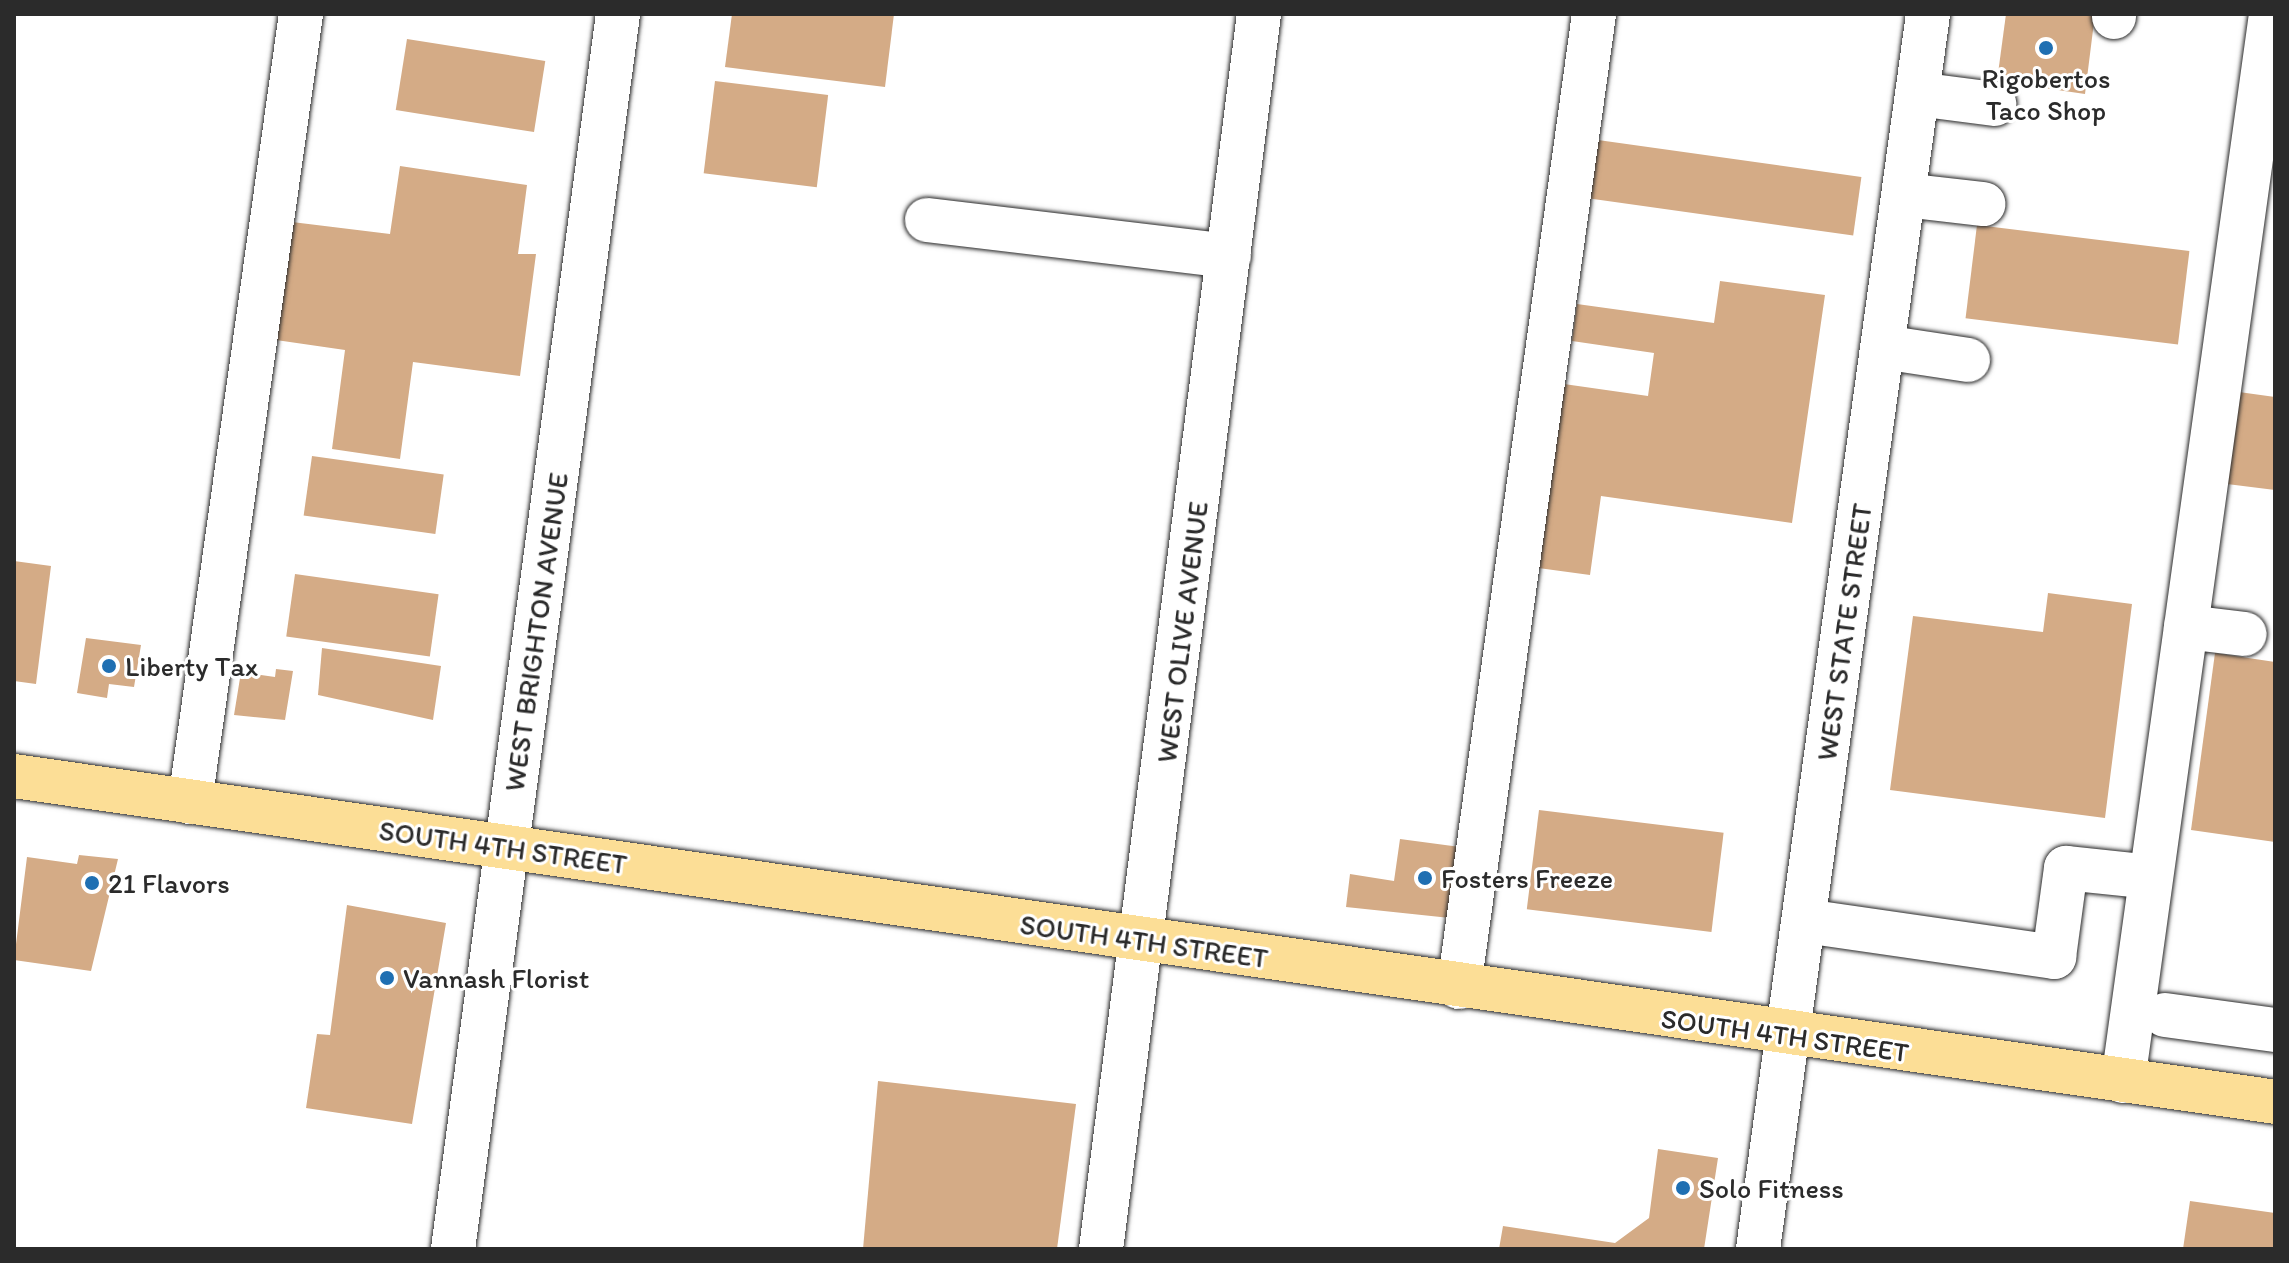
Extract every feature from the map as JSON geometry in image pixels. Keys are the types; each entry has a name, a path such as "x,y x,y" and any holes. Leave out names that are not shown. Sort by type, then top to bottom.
{"main road":[{"name":"SOUTH 4TH STREET","path":"14,776 1789,1037 2275,1102"}],"street":[{"path":"190,802 301,14"},
{"name":"WEST BRIGHTON AVENUE","path":"453,1249 618,14"},
{"name":"WEST OLIVE AVENUE","path":"1101,1249 1143,940 1259,14"},
{"path":"1459,987 1594,14"},
{"name":"WEST STATE STREET","path":"1758,1249 1928,14"},
{"path":"2123,1081 2186,627 2202,388 2271,14"},
{"path":"1917,94 1994,104"},
{"path":"1904,195 1983,204"},
{"path":"927,220 1229,256"},
{"path":"1883,347 1968,360"},
{"path":"2186,627 2245,634"},
{"path":"1805,921 2054,957 2066,868 2151,877"},
{"path":"2165,1015 2275,1030"}],"building":[{"path":"732,14 894,14 885,87 725,67"},
{"name":"Rigobertos Taco Shop","path":"2006,14 2095,14 2085,94 1997,81"},
{"path":"407,39 545,61 534,132 396,110"},
{"path":"715,81 828,95 817,187 704,173"},
{"path":"1598,140 1861,177 1853,235 1590,198"},
{"path":"400,166 527,185 518,254 536,254 520,376 413,362 400,459 332,449 345,350 276,340 292,222 390,234"},
{"path":"1977,225 2189,251 2178,344 1966,318"},
{"path":"1720,281 1825,295 1792,523 1601,496 1590,575 1531,567 1557,383 1648,396 1654,353 1572,341 1577,304 1714,323"},
{"path":"2239,392 2275,397 2275,490 2227,484"},
{"path":"312,456 444,475 435,534 304,515"},
{"path":"14,561 51,566 36,684 14,681"},
{"path":"295,574 439,594 430,657 286,636"},
{"path":"2048,593 2132,604 2105,818 1890,790 1913,616 2043,632"},
{"name":"Liberty Tax","path":"86,638 141,645 134,687 109,684 107,698 77,693"},
{"path":"322,648 441,666 433,720 318,695"},
{"path":"2215,653 2275,662 2275,842 2191,830"},
{"path":"276,669 293,671 285,720 234,715 241,672 275,677"},
{"path":"1539,810 1724,833 1711,932 1527,909"},
{"name":"Fosters Freeze","path":"1400,839 1460,847 1450,918 1346,907 1350,874 1394,881"},
{"path":"79,855 118,859 91,971 14,960 27,857 77,864"},
{"name":"Vannash Florist","path":"347,905 446,923 412,1124 306,1108 317,1034 330,1035"},
{"path":"878,1081 1076,1104 1057,1249 863,1249"},
{"name":"Solo Fitness","path":"1658,1149 1718,1158 1704,1249 1499,1249 1503,1226 1615,1243 1649,1218"},
{"path":"2190,1201 2275,1213 2275,1249 2183,1249"}],"place":[{"name":"Rigobertos Taco Shop","path":"2046,48"},
{"name":"Liberty Tax","path":"109,666"},
{"name":"Fosters Freeze","path":"1425,878"},
{"name":"21 Flavors","path":"92,883"},
{"name":"Vannash Florist","path":"387,978"},
{"name":"Solo Fitness","path":"1683,1188"}]}
